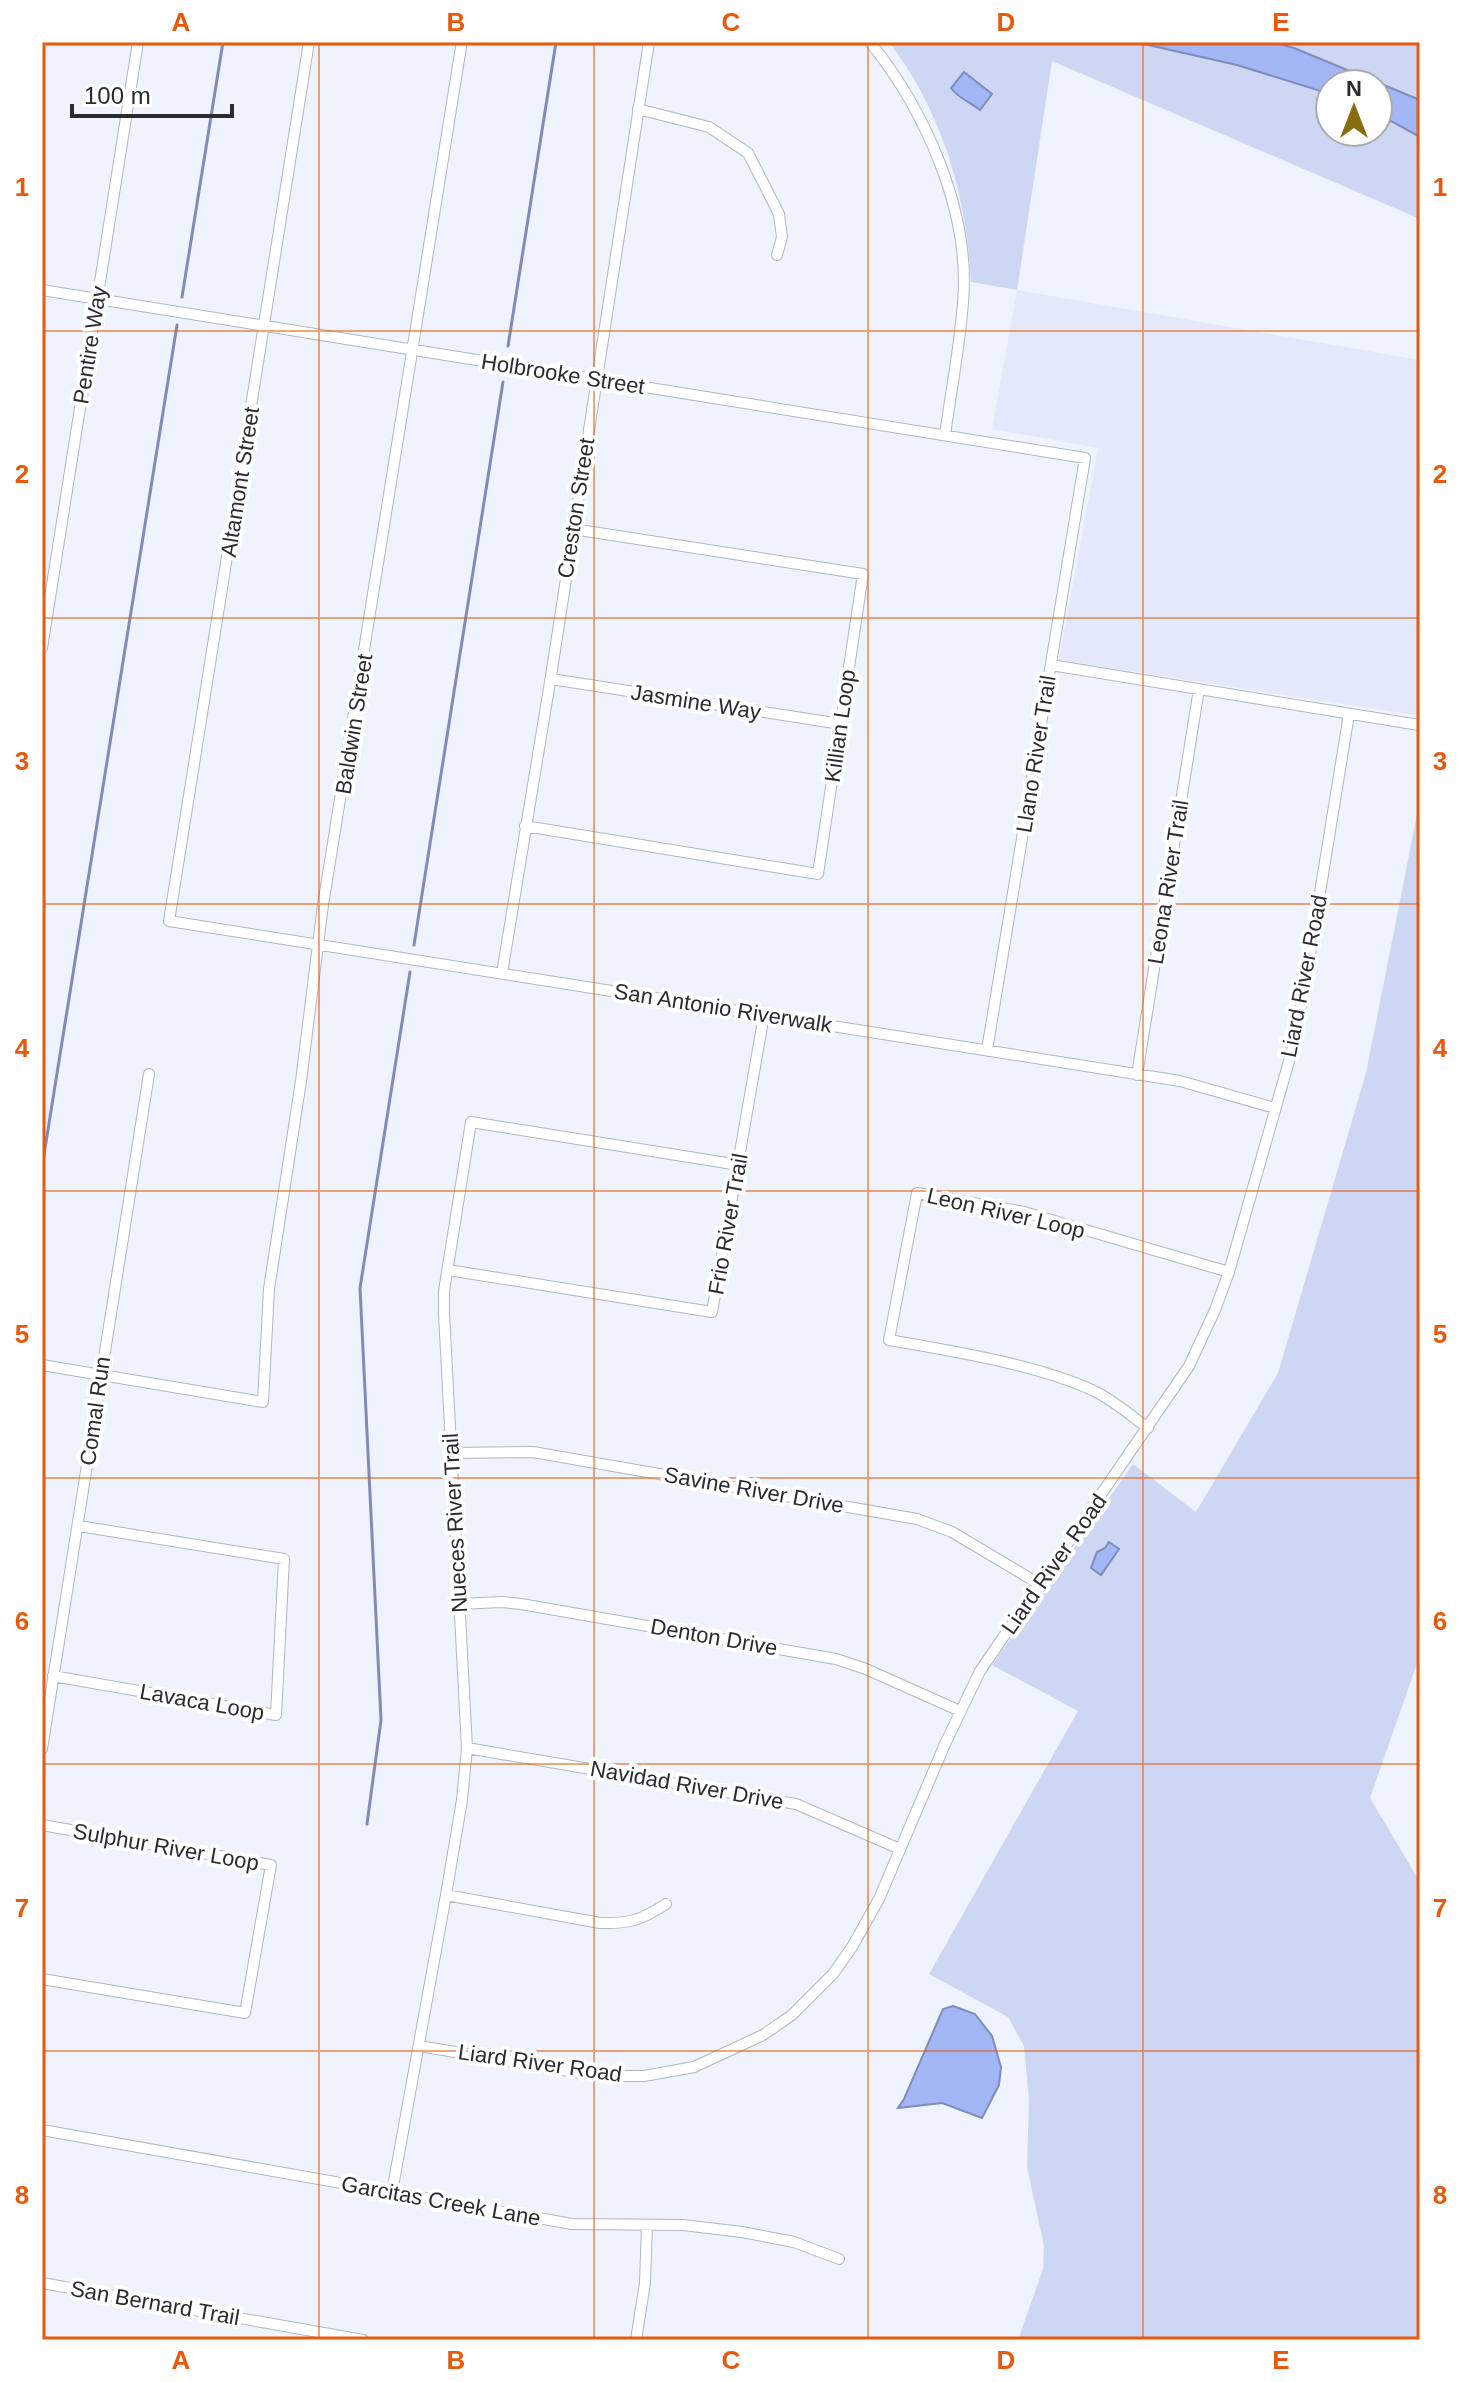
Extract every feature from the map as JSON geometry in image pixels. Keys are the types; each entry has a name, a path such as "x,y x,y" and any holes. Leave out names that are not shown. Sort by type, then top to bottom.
{"street":[{"name":"Pentire Way","path":"42,648 138,42"},
{"name":"Altamont Street","path":"169,921 309,42"},
{"name":"Creston Street","path":"502,973 551,679 649,42"},
{"path":"870,42 892,68 924,125 946,182 960,238 964,299 945,435"},
{"name":"Baldwin Street","path":"100,1375 263,1402 269,1289 318,945 461,47"},
{"path":"638,109 709,127 748,153 779,214 782,237 777,255"},
{"name":"Holbrooke Street","path":"42,290 1085,458"},
{"name":"Llano River Trail","path":"987,1050 1085,458"},
{"name":"Killian Loop","path":"525,826 818,874 863,574 573,529"},
{"path":"1051,665 1419,725"},
{"name":"Jasmine Way","path":"551,679 841,724"},
{"name":"Leona River Trail","path":"1137,1075 1199,689"},
{"name":"Liard River Road","path":"419,2046 599,2076 644,2076 694,2067 763,2035 792,2015 833,1974 866,1923 960,1711 988,1659 1189,1366 1229,1272 1293,1047 1349,714"},
{"name":"San Antonio Riverwalk","path":"169,921 1137,1075 1195,1085 1275,1108"},
{"name":"Frio River Trail","path":"448,1270 712,1312 764,1015"},
{"name":"Comal Run","path":"42,1749 149,1074"},
{"name":"Nueces River Trail","path":"392,2192 446,1895 467,1748 444,1314 471,1122 739,1165"},
{"name":"Leon River Loop","path":"1148,1428 1092,1390 1058,1378 959,1352 889,1340 917,1193 1024,1212 1229,1272"},
{"path":"42,1365 100,1375"},
{"name":"Savine River Drive","path":"452,1453 533,1452 917,1519 952,1532 1041,1585"},
{"name":"Lavaca Loop","path":"53,1676 276,1715 284,1559 79,1526"},
{"name":"Denton Drive","path":"459,1604 521,1604 836,1659 960,1711"},
{"name":"Navidad River Drive","path":"467,1748 796,1804 900,1849"},
{"name":"Sulphur River Loop","path":"42,1825 271,1865 245,2013 42,1979"},
{"path":"446,1895 600,1923 624,1924 642,1919 666,1904"},
{"name":"Garcitas Creek Lane","path":"42,2130 572,2224 707,2226 794,2242 839,2259"},
{"path":"636,2340 645,2283 647,2225"},
{"name":"San Bernard Trail","path":"42,2283 363,2340"}],"shaded area":[{"path":"889,42 1420,42 1420,219 1052,61 1017,290 971,282 969,250 957,186 924,97"},
{"path":"1017,290 1420,360 1420,716 1059,660 1098,448 992,429"},
{"path":"1420,799 1420,1655 1370,1798 1420,1882 1420,2340 1018,2340 1043,2269 1044,2246 1027,2167 1029,2100 1024,2046 1008,2017 929,1974 1078,1711 992,1665 1133,1464 1196,1512 1278,1373 1366,1073"}],"water":[{"path":"1135,42 1273,42 1342,68 1314,68 1314,89 1237,65"},
{"path":"964,72 992,94 980,110 951,88"},
{"path":"1394,89 1420,100 1420,137 1394,123"},
{"path":"1109,1542 1119,1549 1101,1575 1091,1568 1097,1552"},
{"path":"953,2006 975,2014 992,2036 1001,2067 999,2085 982,2118 942,2103 898,2108 943,2009"}],"waterway":[{"path":"182,297 223,42"},
{"path":"508,346 556,42"},
{"path":"42,1167 177,325"},
{"path":"414,945 503,382"},
{"path":"367,1824 381,1720 360,1288 410,972"}]}
